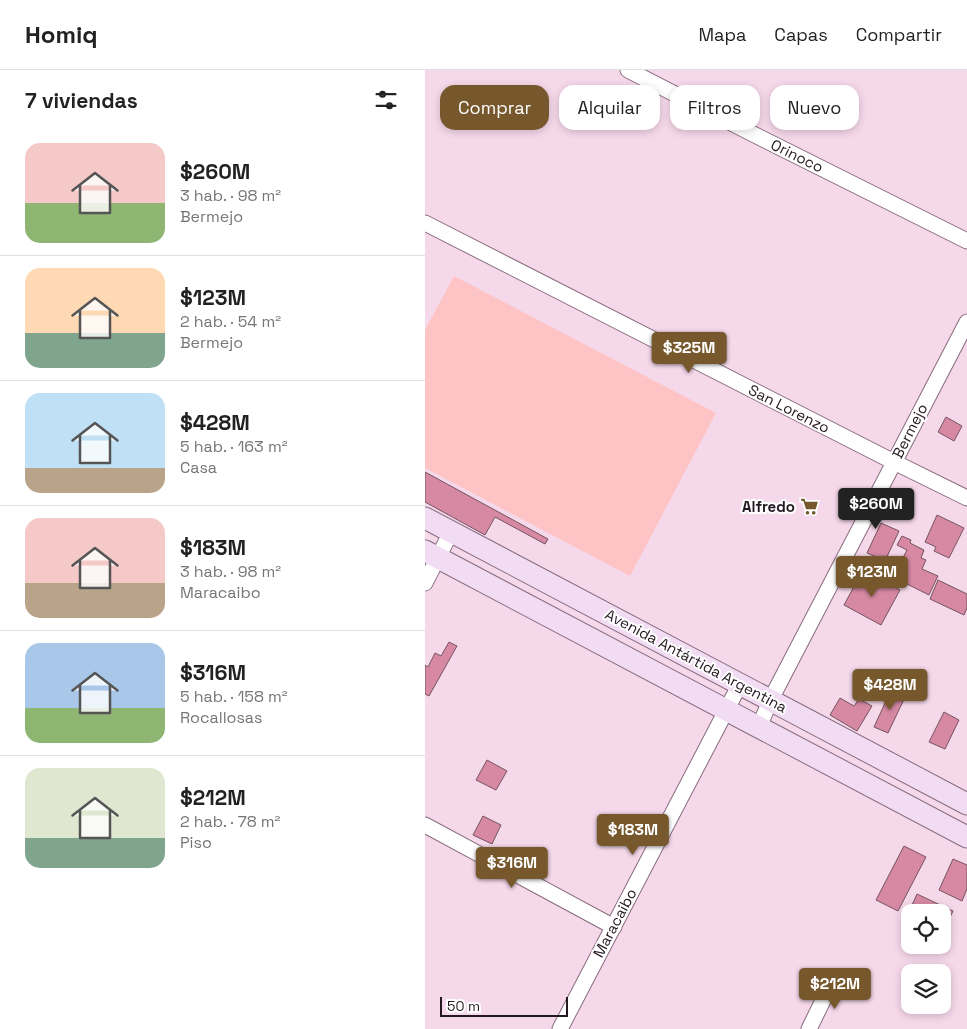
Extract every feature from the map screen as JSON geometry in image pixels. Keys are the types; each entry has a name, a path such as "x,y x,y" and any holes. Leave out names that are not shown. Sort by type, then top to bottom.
{"street":[{"name":"Orinoco","path":"628,70 967,241"},
{"name":"San Lorenzo","path":"427,228 967,498"},
{"name":"Bermejo","path":"759,727 770,701 967,322"},
{"name":"Avenida Antártida Argentina","path":"425,518 967,804"},
{"path":"425,582 431,555 451,532"},
{"name":"Avenida Antártida Argentina","path":"431,555 967,837"},
{"name":"Maracaibo","path":"560,1029 740,684"},
{"path":"425,825 614,927"},
{"path":"809,1029 834,978"}],"shaded area":[{"path":"454,276 716,413 630,576 425,468 425,330"}],"building":[{"path":"946,417 962,426 954,441 938,432"},
{"path":"425,472 548,539 545,544 495,517 485,535 425,502"},
{"path":"937,515 964,528 949,558 934,551 936,547 925,542"},
{"path":"881,523 899,531 885,561 867,553"},
{"path":"902,536 911,540 910,543 924,550 921,558 926,560 922,569 938,576 929,595 893,577 907,550 897,545"},
{"path":"863,570 900,590 881,625 844,605"},
{"path":"938,580 967,594 967,608 964,615 930,599"},
{"path":"449,642 457,646 429,696 425,694 425,665 428,667 435,653 441,656"},
{"path":"892,688 906,695 888,733 874,727"},
{"path":"840,698 854,706 859,699 872,706 857,731 830,715"},
{"path":"944,712 959,720 945,749 929,742"},
{"path":"487,760 507,771 496,790 476,780"},
{"path":"483,816 501,825 492,844 473,835"},
{"path":"904,846 926,857 898,911 876,900"},
{"path":"953,859 967,865 967,889 962,901 939,890"},
{"path":"917,894 938,904 913,904"}],"place":[{"name":"Alfredo","path":"809,507"}]}
